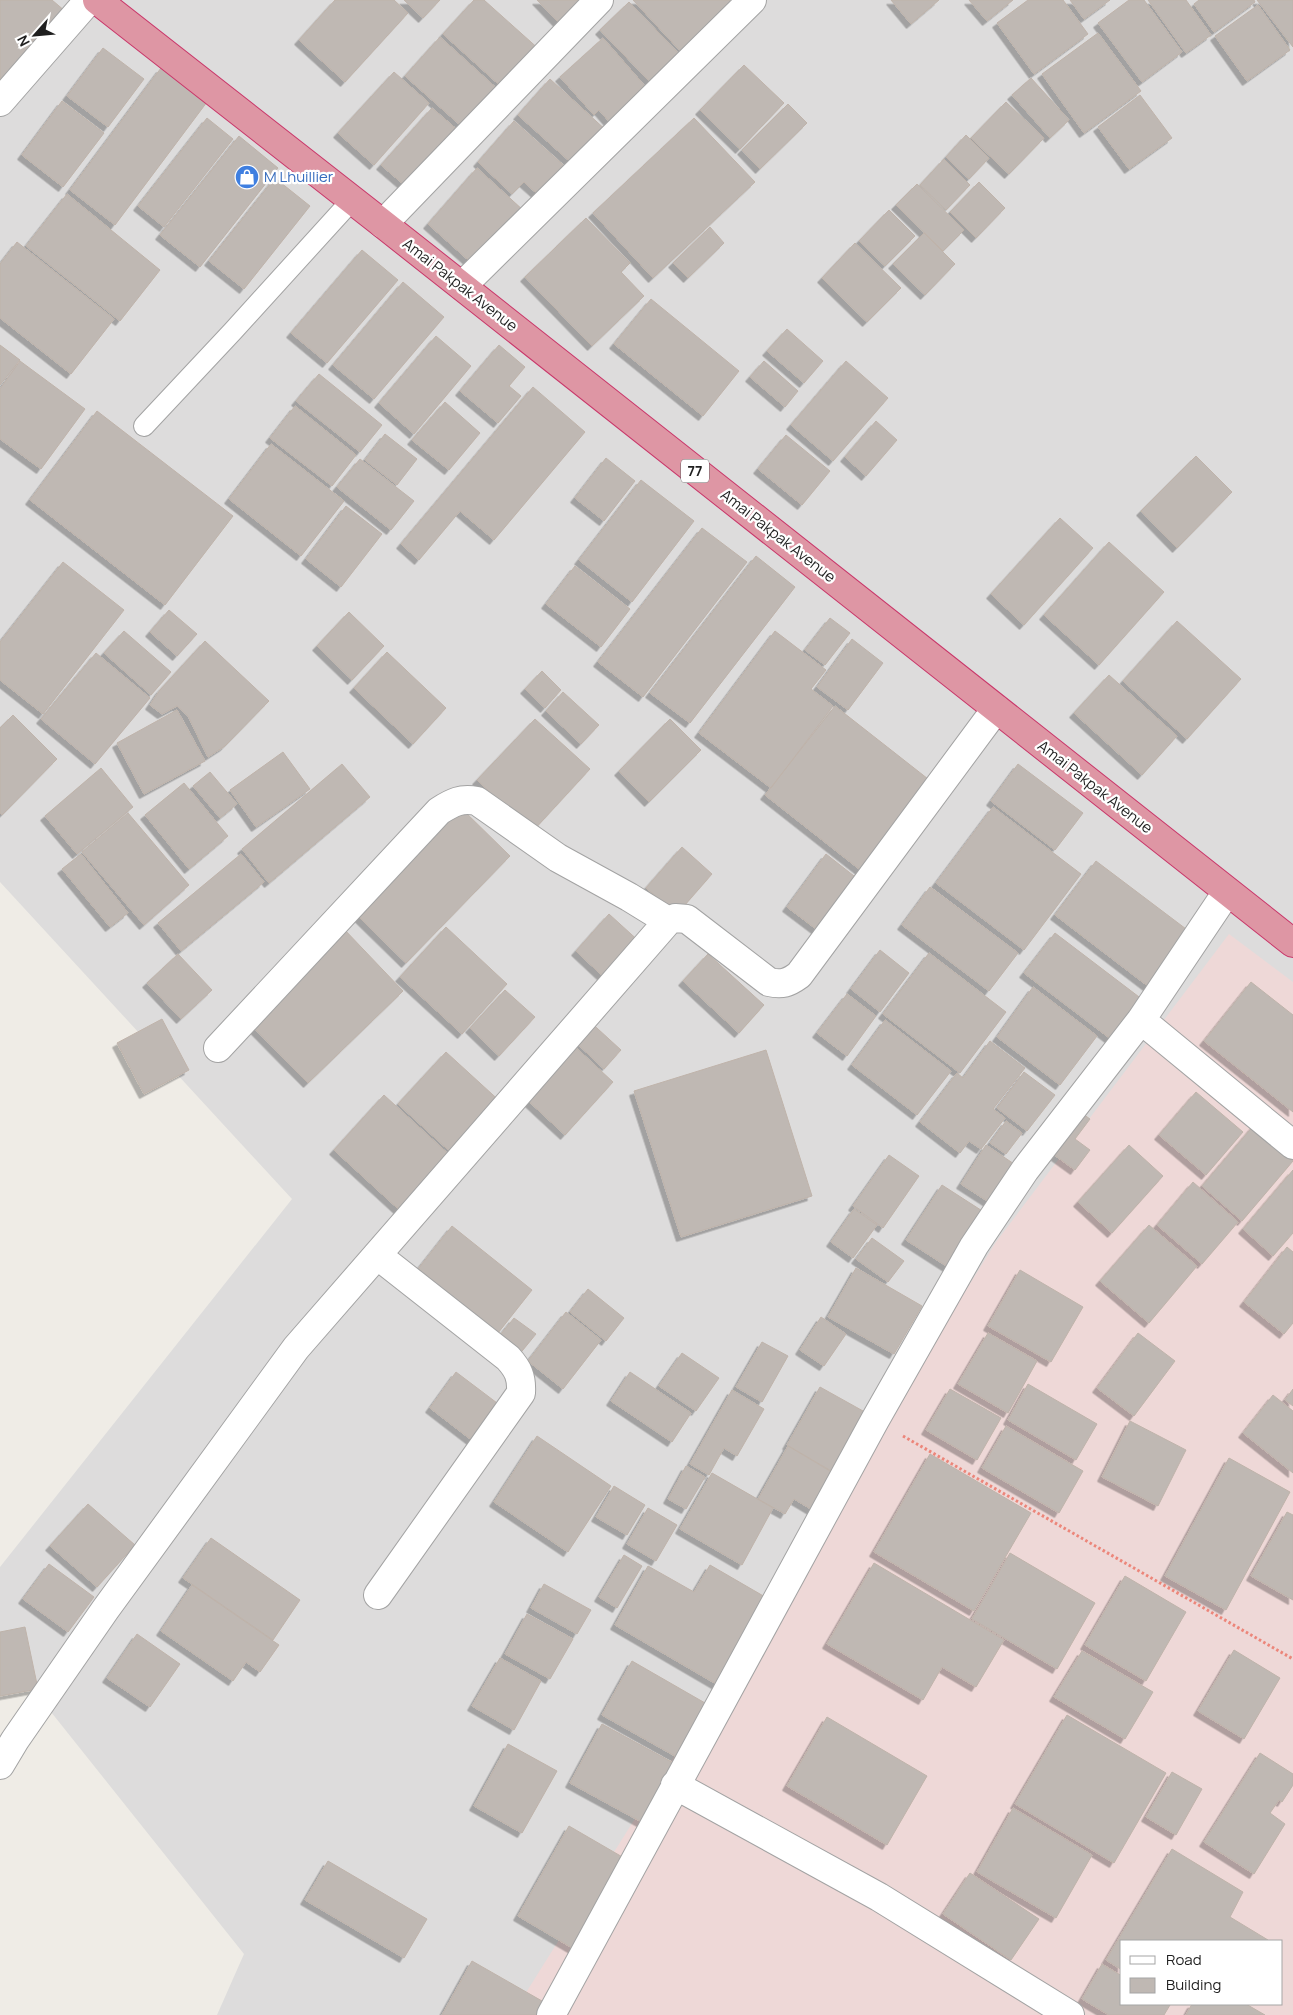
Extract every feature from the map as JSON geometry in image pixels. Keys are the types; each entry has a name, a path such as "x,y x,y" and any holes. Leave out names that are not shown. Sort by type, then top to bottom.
{"highway":[{"name":"Amai Pakpak Avenue","path":"97,0 1293,943"}],"street":[{"path":"0,102 89,0"},
{"path":"383,224 600,0"},
{"path":"462,286 752,0"},
{"path":"0,1765 15,1740 105,1610 296,1348 668,921 675,918 687,919 769,982 780,985 789,982 799,975 996,709"},
{"path":"218,1048 439,811 454,801 467,799 477,801 558,858 668,921"},
{"path":"551,2015 875,1420 984,1231 1025,1170 1141,1020 1227,892"},
{"path":"1141,1020 1293,1145"},
{"path":"377,1255 508,1358 518,1369 522,1381 521,1393 378,1595"},
{"path":"675,1785 879,1898 1070,2015"}],"lane":[{"path":"144,426 233,332 352,200"}],"path":[{"path":"875,1420 1293,1659"}],"shaded area":[{"path":"0,0 1293,0 1293,2015 217,2015 244,1954 0,1648 0,1567 292,1199 0,882"},
{"path":"1229,934 1293,982 1293,2015 512,2015 996,1242"}],"building":[{"path":"0,0 52,0 72,17 0,101"},
{"path":"335,0 394,0 408,13 345,82 299,40"},
{"path":"404,0 440,0 423,18"},
{"path":"474,0 484,0 541,51 506,91 443,34"},
{"path":"537,0 586,0 561,25"},
{"path":"633,0 729,0 737,8 685,56"},
{"path":"891,0 939,0 911,24"},
{"path":"969,0 1013,0 987,21"},
{"path":"1028,0 1063,0 1088,34 1034,74 997,23"},
{"path":"1070,0 1110,0 1084,19"},
{"path":"1129,0 1144,0 1182,52 1142,82 1098,23"},
{"path":"1148,0 1186,0 1211,35 1186,53"},
{"path":"1199,0 1254,0 1255,2 1214,32 1194,4"},
{"path":"1257,0 1293,0 1293,47"},
{"path":"629,2 683,58 654,86 600,30"},
{"path":"1258,5 1290,50 1247,81 1215,36"},
{"path":"1098,33 1141,91 1084,133 1042,74"},
{"path":"440,37 503,94 468,132 405,76"},
{"path":"603,38 651,93 613,126 599,110 594,115 560,77"},
{"path":"103,48 144,79 108,127 67,96"},
{"path":"744,65 784,103 740,149 700,110"},
{"path":"161,68 207,102 115,225 70,190"},
{"path":"394,72 429,103 374,165 338,133"},
{"path":"1031,78 1069,120 1050,138 1012,95"},
{"path":"550,79 608,132 577,168 518,115"},
{"path":"1140,95 1172,138 1129,169 1098,127"},
{"path":"62,101 104,133 63,187 22,155"},
{"path":"1006,102 1044,138 1009,174 971,138"},
{"path":"788,104 807,123 760,169 742,150"},
{"path":"432,108 461,133 410,190 381,165"},
{"path":"207,118 233,139 164,227 138,206"},
{"path":"694,118 755,182 653,278 593,213"},
{"path":"514,121 570,171 544,200 524,182 512,194 478,162"},
{"path":"966,135 989,158 969,179 946,157"},
{"path":"239,136 278,168 200,267 160,235"},
{"path":"944,159 970,185 946,210 920,185"},
{"path":"477,168 524,211 476,267 428,224"},
{"path":"275,178 310,206 244,289 209,261"},
{"path":"979,182 1005,208 976,238 950,212"},
{"path":"917,184 964,230 943,251 896,205"},
{"path":"67,194 160,270 120,321 26,246"},
{"path":"889,210 915,236 885,266 859,241"},
{"path":"586,218 630,263 621,272 644,296 592,346 525,277"},
{"path":"710,227 724,243 688,278 673,263"},
{"path":"924,233 955,264 925,295 893,264"},
{"path":"17,242 114,319 71,374 0,318 0,264"},
{"path":"855,243 901,288 867,322 822,278"},
{"path":"362,250 398,280 327,363 291,333"},
{"path":"403,282 444,317 374,399 333,365"},
{"path":"651,299 739,371 703,416 614,344"},
{"path":"787,329 823,361 804,383 767,351"},
{"path":"436,336 471,366 414,434 379,403"},
{"path":"0,345 20,360 0,385"},
{"path":"499,345 525,367 509,386 521,396 498,423 460,391"},
{"path":"20,361 85,409 41,469 0,439 0,389"},
{"path":"764,361 798,391 785,407 750,377"},
{"path":"846,361 888,398 833,461 791,425"},
{"path":"319,374 382,425 360,452 296,401"},
{"path":"533,387 585,432 494,540 460,511 419,560 401,544"},
{"path":"445,402 480,433 449,470 412,440"},
{"path":"295,406 356,455 332,486 270,438"},
{"path":"97,411 233,516 165,605 30,500"},
{"path":"876,421 897,440 866,476 845,457"},
{"path":"385,434 417,459 397,485 365,460"},
{"path":"786,435 830,471 802,505 758,469"},
{"path":"271,444 344,501 301,556 229,499"},
{"path":"1196,456 1232,492 1177,548 1141,511"},
{"path":"606,458 635,481 604,521 575,498"},
{"path":"360,459 414,501 391,530 337,487"},
{"path":"641,480 694,521 632,602 579,560"},
{"path":"346,506 382,534 341,587 306,559"},
{"path":"1060,518 1093,548 1024,625 991,594"},
{"path":"702,528 747,562 643,697 598,662"},
{"path":"1109,542 1164,592 1099,665 1044,615"},
{"path":"756,556 795,587 690,723 650,693"},
{"path":"63,562 124,610 43,714 0,680 0,642"},
{"path":"575,566 630,609 601,647 546,604"},
{"path":"169,610 197,634 177,656 150,632"},
{"path":"349,612 384,646 352,680 317,646"},
{"path":"830,618 850,633 825,665 805,650"},
{"path":"1177,621 1241,679 1187,739 1123,681"},
{"path":"124,631 171,672 151,695 104,653"},
{"path":"775,631 826,670 811,689 833,706 771,788 699,733"},
{"path":"852,639 883,663 848,710 817,687"},
{"path":"205,641 269,701 225,746 208,757 188,716 177,706 162,714 150,705 160,690"},
{"path":"387,652 446,708 413,744 354,688"},
{"path":"96,653 150,698 95,764 41,719"},
{"path":"542,671 561,690 545,708 525,689"},
{"path":"1109,675 1177,736 1142,775 1074,713"},
{"path":"563,692 599,725 581,744 546,711"},
{"path":"835,706 937,786 868,876 765,795"},
{"path":"177,710 205,761 144,794 117,743"},
{"path":"13,715 57,759 2,815 0,813 0,728"},
{"path":"535,719 590,769 532,832 477,780"},
{"path":"670,719 701,750 649,802 619,771"},
{"path":"283,752 310,789 256,827 230,790"},
{"path":"342,764 370,797 269,883 242,849"},
{"path":"1018,764 1083,813 1055,850 991,801"},
{"path":"101,768 133,807 77,854 45,816"},
{"path":"210,772 237,804 220,818 193,786"},
{"path":"184,783 228,836 189,869 145,815"},
{"path":"458,805 510,856 406,963 353,911"},
{"path":"993,807 1081,874 1024,950 936,883"},
{"path":"128,813 189,885 144,925 82,852"},
{"path":"682,847 712,874 677,914 646,888"},
{"path":"81,854 128,913 110,927 62,869"},
{"path":"241,854 264,882 181,951 158,923"},
{"path":"826,854 863,883 824,935 787,907"},
{"path":"1096,861 1194,935 1153,990 1055,915"},
{"path":"930,887 1018,953 989,991 902,925"},
{"path":"609,914 642,944 608,981 576,951"},
{"path":"446,927 507,984 462,1034 400,977"},
{"path":"343,928 403,991 308,1083 248,1022"},
{"path":"1055,933 1147,1003 1116,1043 1024,973"},
{"path":"880,950 909,973 880,1012 851,989"},
{"path":"929,953 1006,1012 960,1073 883,1014"},
{"path":"178,954 212,990 181,1019 147,983"},
{"path":"708,954 764,1005 739,1033 683,981"},
{"path":"1251,982 1293,1015 1293,1112 1204,1041"},
{"path":"1033,987 1097,1036 1060,1085 997,1037"},
{"path":"505,990 535,1017 499,1056 470,1028"},
{"path":"847,994 876,1016 847,1056 817,1033"},
{"path":"586,1018 621,1050 604,1069 569,1036"},
{"path":"162,1019 189,1070 144,1094 117,1043"},
{"path":"885,1020 951,1071 917,1115 852,1065"},
{"path":"990,1041 1025,1068 993,1109 1005,1118 981,1149 969,1141 960,1153 920,1122 957,1073 963,1078"},
{"path":"571,1043 613,1082 565,1135 523,1096"},
{"path":"766,1050 812,1196 681,1237 634,1091"},
{"path":"446,1052 504,1105 456,1157 398,1104"},
{"path":"1024,1072 1055,1095 1027,1131 997,1108"},
{"path":"1196,1092 1243,1132 1206,1175 1159,1135"},
{"path":"384,1095 456,1161 406,1216 334,1150"},
{"path":"1076,1109 1090,1119 1075,1139 1090,1150 1075,1170 1046,1149"},
{"path":"1006,1121 1022,1133 1006,1154 990,1143"},
{"path":"1255,1124 1293,1156 1293,1161 1242,1221 1202,1186"},
{"path":"986,1145 1023,1170 998,1208 961,1184"},
{"path":"1129,1145 1163,1176 1112,1233 1078,1202"},
{"path":"889,1155 919,1176 883,1228 853,1206"},
{"path":"1293,1170 1293,1233 1273,1256 1243,1229"},
{"path":"1193,1182 1238,1222 1202,1264 1157,1225"},
{"path":"942,1185 987,1214 951,1269 906,1240"},
{"path":"854,1209 877,1225 853,1258 831,1242"},
{"path":"1149,1225 1197,1266 1149,1323 1100,1281"},
{"path":"452,1226 532,1290 498,1333 418,1269"},
{"path":"872,1238 904,1261 888,1282 856,1259"},
{"path":"1287,1247 1293,1252 1293,1323 1284,1334 1244,1302"},
{"path":"856,1268 922,1306 894,1354 828,1317"},
{"path":"1020,1270 1083,1307 1051,1362 988,1326"},
{"path":"588,1289 624,1318 606,1341 570,1312"},
{"path":"566,1312 601,1340 563,1389 528,1361"},
{"path":"821,1317 846,1334 824,1366 800,1350"},
{"path":"514,1318 536,1334 518,1356 497,1339"},
{"path":"988,1333 1037,1361 1008,1413 958,1384"},
{"path":"1138,1333 1175,1361 1134,1416 1097,1388"},
{"path":"762,1342 788,1356 762,1402 736,1387"},
{"path":"682,1353 719,1378 696,1411 659,1386"},
{"path":"456,1372 505,1409 478,1445 430,1408"},
{"path":"630,1372 691,1413 672,1442 611,1401"},
{"path":"1028,1384 1097,1424 1076,1460 1008,1420"},
{"path":"820,1387 872,1416 838,1475 787,1445"},
{"path":"950,1389 1001,1418 977,1460 926,1430"},
{"path":"1293,1389 1293,1406 1285,1400"},
{"path":"732,1390 764,1409 737,1456 724,1448 709,1475 690,1464"},
{"path":"1273,1395 1293,1411 1293,1473 1243,1433"},
{"path":"1130,1421 1186,1450 1158,1506 1102,1477"},
{"path":"1006,1426 1083,1471 1059,1513 982,1468"},
{"path":"537,1436 611,1486 568,1552 494,1502"},
{"path":"788,1446 835,1474 814,1511 794,1499 785,1514 758,1499"},
{"path":"930,1454 1031,1513 974,1611 874,1552"},
{"path":"1229,1458 1290,1492 1226,1610 1165,1576"},
{"path":"686,1466 705,1477 686,1509 668,1499"},
{"path":"712,1473 773,1508 742,1565 680,1529"},
{"path":"614,1486 645,1505 627,1535 596,1517"},
{"path":"88,1504 135,1545 97,1587 50,1546"},
{"path":"648,1508 677,1525 656,1561 627,1544"},
{"path":"1287,1512 1293,1515 1293,1600 1251,1576"},
{"path":"211,1538 300,1600 273,1640 183,1578"},
{"path":"1010,1553 1095,1603 1057,1669 972,1619"},
{"path":"624,1555 642,1566 617,1608 599,1597"},
{"path":"874,1563 1004,1640 976,1687 942,1667 923,1700 827,1644"},
{"path":"49,1564 94,1597 68,1632 23,1599"},
{"path":"710,1565 772,1601 723,1688 615,1625 648,1566 694,1592"},
{"path":"1125,1576 1186,1612 1146,1681 1085,1645"},
{"path":"544,1584 591,1610 577,1634 531,1608"},
{"path":"192,1585 279,1645 260,1672 246,1662 233,1681 161,1631"},
{"path":"527,1614 573,1639 550,1679 505,1654"},
{"path":"25,1627 38,1689 0,1696 0,1632"},
{"path":"137,1634 180,1664 150,1707 107,1678"},
{"path":"1234,1650 1280,1678 1244,1739 1198,1711"},
{"path":"1082,1651 1153,1692 1125,1739 1054,1697"},
{"path":"500,1658 541,1681 514,1730 472,1706"},
{"path":"632,1661 712,1707 682,1760 602,1715"},
{"path":"1067,1715 1166,1773 1114,1863 1015,1804"},
{"path":"827,1717 927,1776 887,1845 787,1786"},
{"path":"602,1724 679,1766 647,1825 570,1783"},
{"path":"508,1744 557,1771 522,1833 474,1806"},
{"path":"1260,1753 1293,1774 1293,1785 1282,1802 1279,1800 1270,1813 1285,1824 1254,1874 1204,1842"},
{"path":"1172,1772 1202,1789 1176,1835 1146,1817"},
{"path":"1013,1808 1092,1855 1056,1918 977,1872"},
{"path":"569,1826 631,1862 579,1952 518,1916"},
{"path":"1172,1849 1243,1892 1230,1917 1268,1940 1120,1940 1120,1969 1106,1960"},
{"path":"328,1861 427,1919 404,1958 305,1900"},
{"path":"970,1873 1039,1919 1011,1960 943,1914"},
{"path":"472,1961 549,2005 543,2015 442,2015"},
{"path":"1102,1964 1120,1975 1120,2005 1170,2005 1164,2015 1109,2015 1082,1999"},
{"path":"1191,2005 1248,2005 1265,2015 1186,2015"}],"place":[{"name":"M Lhuillier","path":"247,177"}]}
